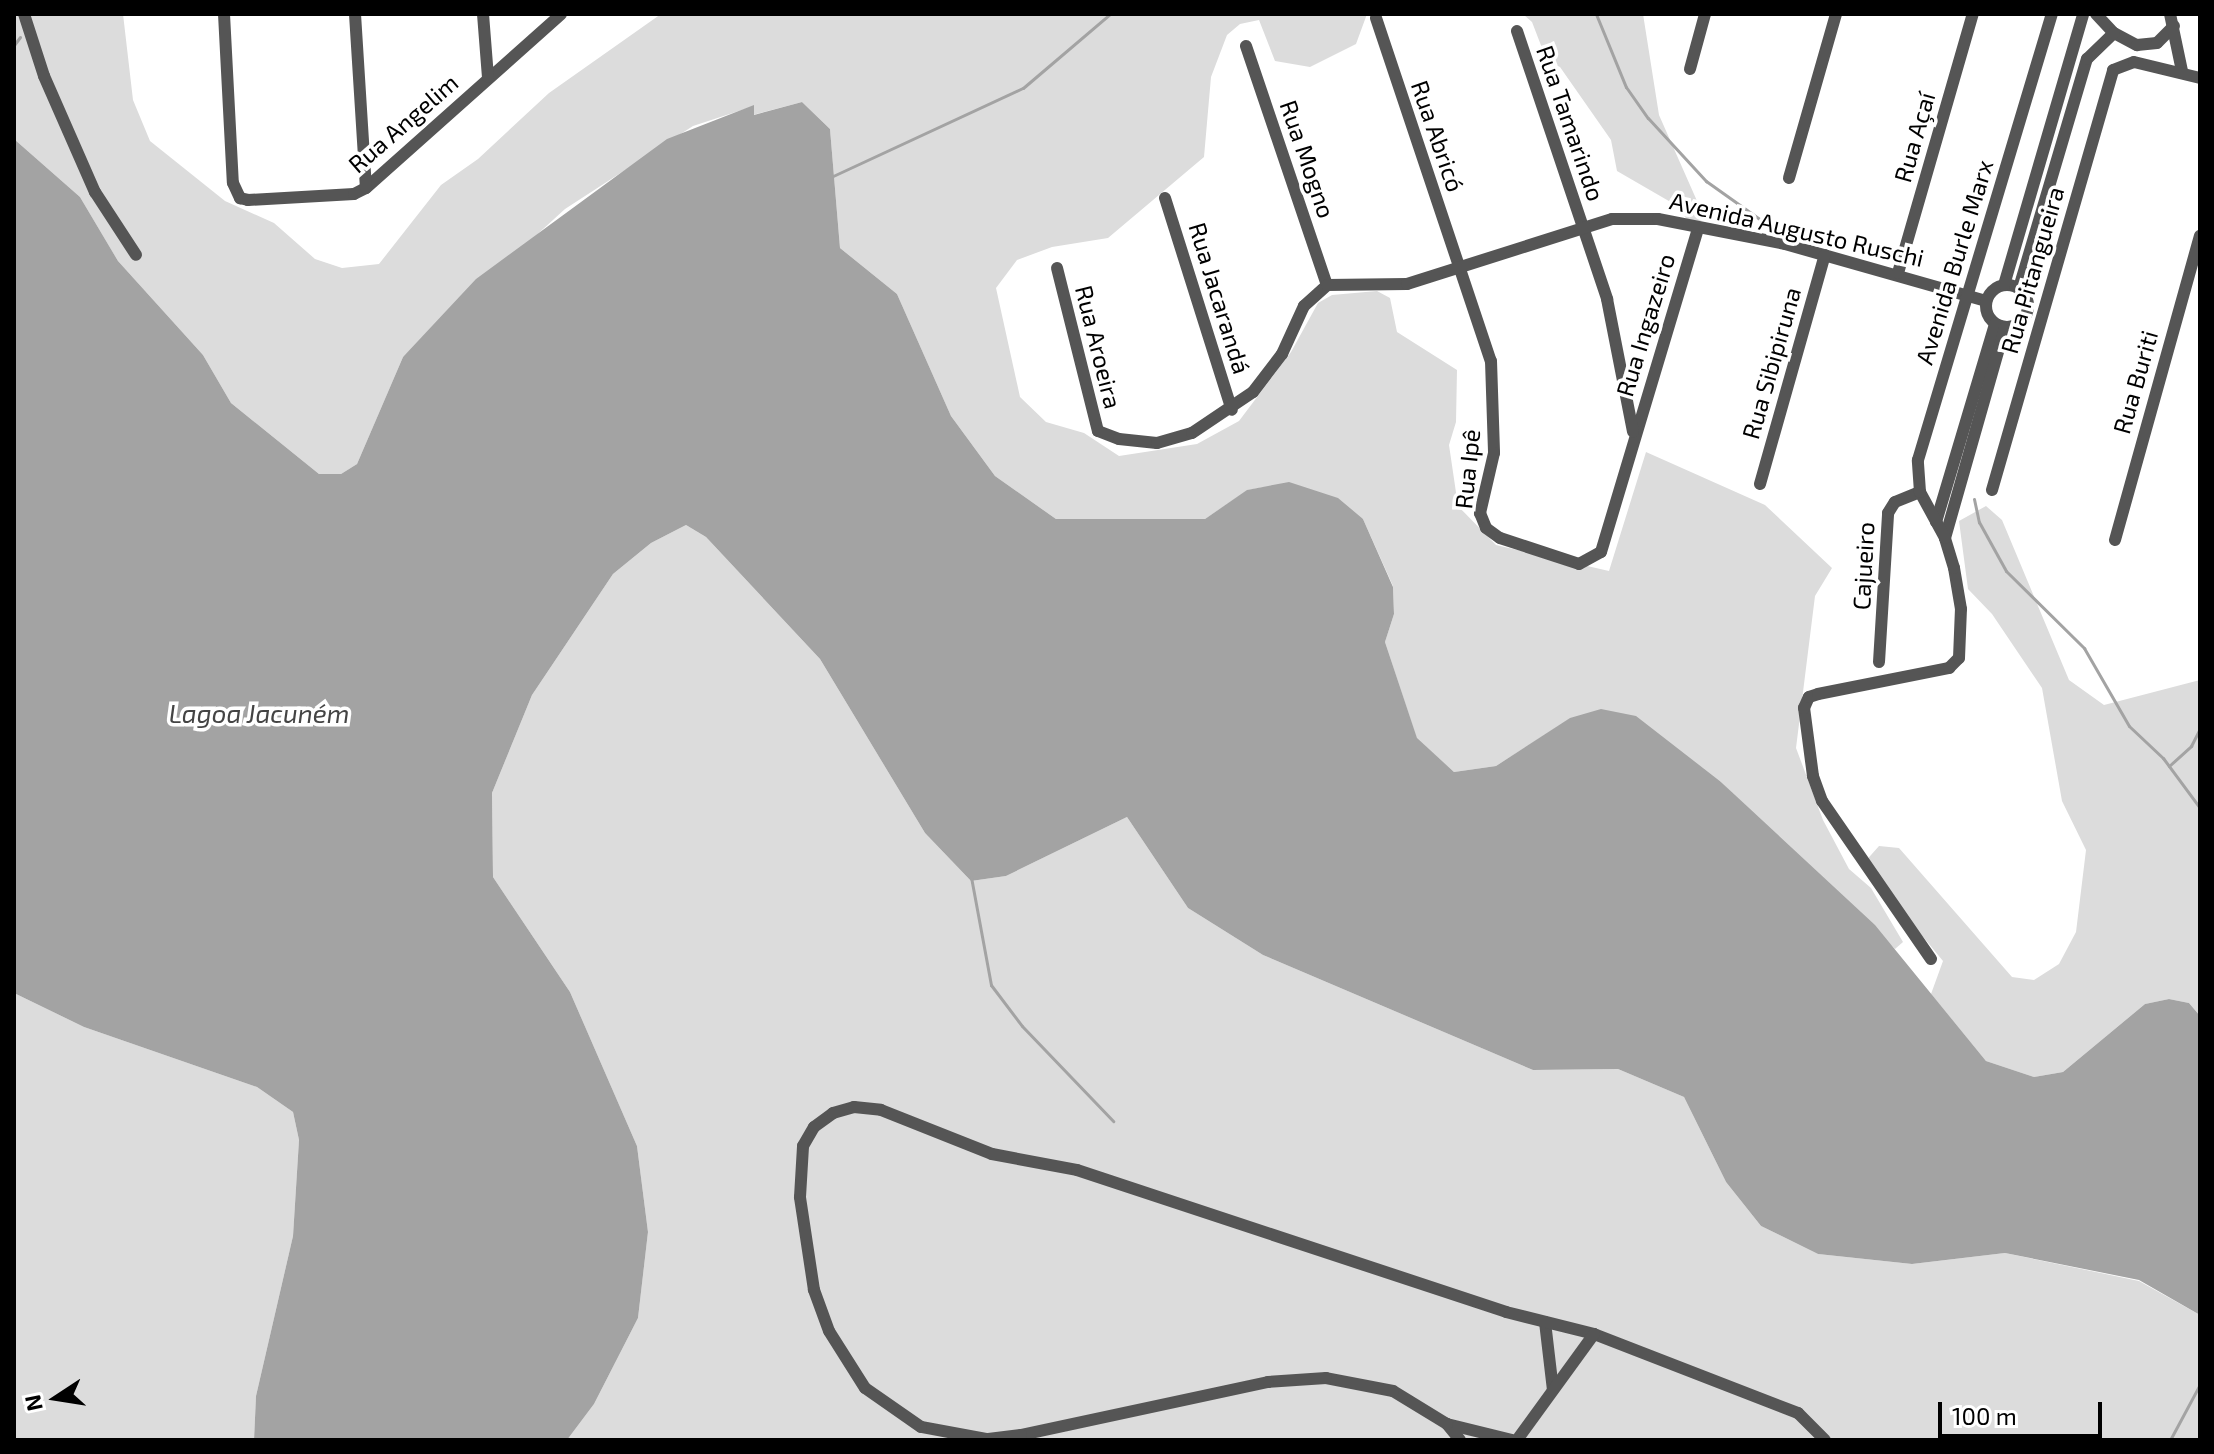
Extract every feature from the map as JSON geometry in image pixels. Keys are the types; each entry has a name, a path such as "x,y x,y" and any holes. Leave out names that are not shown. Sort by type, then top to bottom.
{"street":[{"path":"24,14 44,76 95,192 136,255"},
{"name":"Rua Angelim","path":"224,14 233,183 240,198 248,200 354,194 366,188 561,14"},
{"path":"355,14 366,188"},
{"path":"483,14 488,77"},
{"path":"1690,69 1705,14"},
{"path":"1789,178 1836,14"},
{"name":"Rua Açaí","path":"1898,273 1973,14"},
{"name":"Avenida Burle Marx","path":"1931,959 1822,801 1803,724 1809,697 1955,664 1961,609 1945,538 1920,492 1918,460 2052,14"},
{"path":"1936,522 2000,326 1986,301 2004,285 2083,14"},
{"path":"2096,14 2114,33 2137,45 2157,43 2176,49"},
{"name":"Rua Abricó","path":"1376,18 1459,267"},
{"path":"2157,43 2172,20"},
{"path":"2172,20 2182,71 2200,78"},
{"name":"Rua Tamarindo","path":"1517,31 1607,299 1633,434"},
{"path":"2019,288 2087,59 2114,33"},
{"name":"Rua Mogno","path":"1246,46 1327,285"},
{"name":"Rua Pitangueira","path":"1992,490 2117,65 2134,62 2182,71"},
{"name":"Rua Jacarandá","path":"1165,198 1232,410"},
{"name":"Avenida Augusto Ruschi","path":"1327,285 1407,284 1584,228 1627,218 1825,255 1898,273 1986,301"},
{"name":"Rua Ingazeiro","path":"1633,434 1698,229"},
{"name":"Rua Buriti","path":"2115,540 2200,236"},
{"name":"Rua Sibipiruna","path":"1760,484 1825,255"},
{"name":"Rua Ipê","path":"1459,267 1495,377 1494,453 1480,513 1486,528 1500,538 1579,564 1596,559 1633,434"},
{"name":"Rua Aroeira","path":"1057,268 1094,423 1103,434 1157,443 1173,440 1232,410"},
{"path":"1232,410 1282,354 1304,306 1327,285"},
{"path":"2000,326 2019,324 2027,314 2028,300 2019,288 2004,285"},
{"path":"2027,314 2041,318"},
{"name":"Avenida Burle Marx","path":"1945,538 2000,326"},
{"name":"Cajueiro","path":"1879,662 1888,513 1895,502 1920,492"},
{"path":"1594,1334 1514,1440 1447,1424 1393,1391 1326,1378 1268,1382 1021,1435 986,1439 921,1427 865,1388 829,1331 814,1290 800,1197 803,1146 814,1127 833,1113 854,1107 881,1110 992,1154 1089,1173 1545,1322 1594,1334 1798,1413 1825,1440"},
{"path":"1545,1322 1553,1390"},
{"path":"1447,1424 1460,1440"}],"shaded area":[{"path":"14,14 123,14 133,100 150,141 225,201 274,223 315,259 342,268 379,264 441,185 478,159 549,93 661,14 1367,14 1356,44 1310,67 1275,61 1259,20 1240,24 1227,35 1211,77 1204,157 1108,238 1052,247 1017,260 996,288 1020,397 1046,422 1084,433 1119,456 1197,444 1239,421 1291,352 1318,303 1332,295 1377,291 1390,298 1397,332 1457,370 1456,422 1449,445 1458,506 1496,545 1609,571 1646,452 1765,505 1832,568 1815,596 1796,748 1823,820 1849,869 1871,888 1903,942 1895,949 1721,782 1571,718 1496,766 1454,772 1417,739 1385,642 1394,614 1393,586 1363,519 1264,487 1248,490 1205,519 1056,519 995,476 951,416 897,294 840,248 830,129 802,102 753,115 754,106 693,126 565,209 403,357 357,464 341,474 319,474 231,403 203,355 118,261 80,197 14,139"},
{"path":"1523,14 1643,14 1659,115 1705,219 1691,224 1674,204 1617,171 1611,140 1560,67 1547,61 1532,22"},
{"path":"1986,506 2002,520 2069,680 2104,705 2200,680 2200,1016 2189,1003 2169,999 2145,1004 2063,1072 2034,1077 1986,1061 1931,994 1943,961 1863,864 1879,846 1899,848 2012,977 2034,980 2059,964 2076,932 2086,850 2062,801 2042,688 1992,614 1968,589 1959,521"},
{"path":"686,525 706,537 820,659 925,833 971,881 1006,876 1127,817 1188,908 1263,955 1533,1070 1618,1069 1684,1097 1726,1182 1761,1226 1818,1254 1912,1264 2005,1253 2139,1281 2200,1315 2200,1440 567,1440 594,1404 638,1318 648,1232 637,1146 570,992 493,877 492,793 532,695 613,574 651,543"},
{"path":"14,993 84,1027 257,1087 293,1112 299,1140 293,1236 256,1396 254,1440 14,1440"}],"water":[{"name":"Lagoa Jacuném","path":"802,102 830,129 840,248 897,294 951,416 995,476 1056,519 1205,519 1247,490 1289,482 1338,498 1363,519 1393,587 1394,614 1385,642 1417,738 1454,772 1496,766 1570,718 1601,709 1636,716 1721,782 1875,925 1986,1061 2034,1077 2063,1072 2145,1004 2169,999 2189,1003 2200,1016 2200,1315 2139,1280 2005,1253 1912,1264 1818,1254 1761,1226 1726,1182 1684,1097 1618,1069 1533,1070 1263,955 1188,908 1127,817 1006,876 971,881 925,833 820,659 706,537 686,525 651,543 613,574 532,695 492,793 493,877 570,992 637,1146 648,1232 638,1318 594,1404 567,1440 254,1440 256,1396 293,1236 299,1140 293,1112 257,1087 84,1027 14,993 14,139 80,197 118,261 203,355 231,403 319,474 341,474 357,464 403,357 476,279 667,139 754,105 754,115"}],"waterway":[{"path":"833,176 1023,88 1110,14"},
{"path":"1596,14 1626,87 1648,118 1706,181 1768,225"},
{"path":"14,45 20,37"},
{"path":"1974,499 1979,522 2006,571 2084,648 2129,726 2163,758 2200,808"},
{"path":"2169,766 2191,746 2200,728"},
{"path":"971,877 991,985 1022,1026 1113,1121"},
{"path":"2170,1440 2200,1384"}]}
